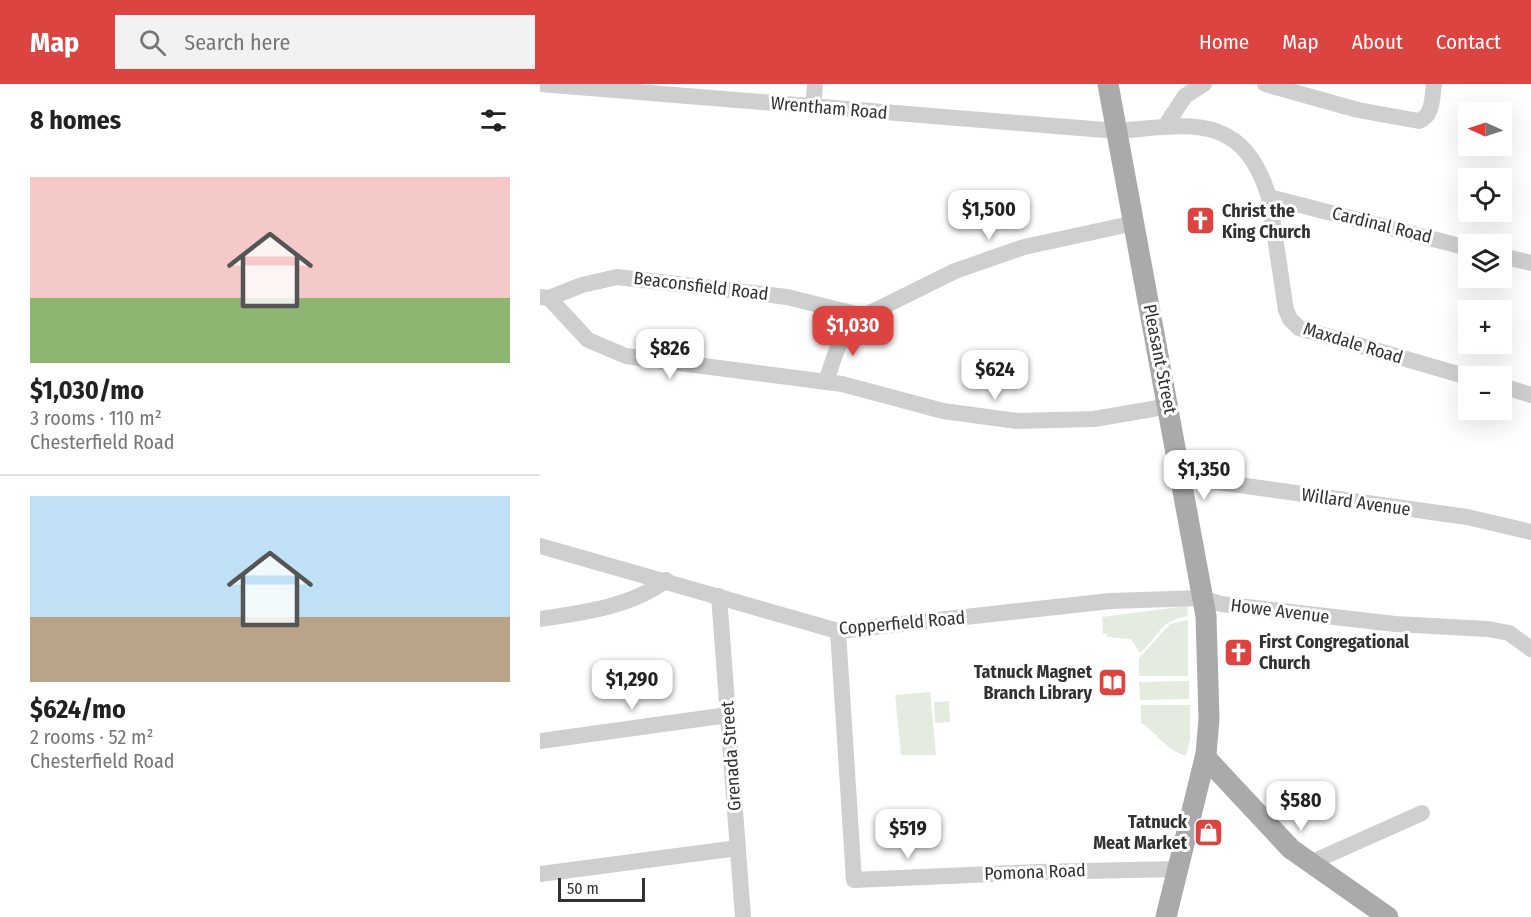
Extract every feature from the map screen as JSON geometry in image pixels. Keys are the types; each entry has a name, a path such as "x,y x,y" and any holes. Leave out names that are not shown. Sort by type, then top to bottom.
{"main road":[{"name":"Pleasant Street","path":"1108,84 1170,406 1181,482 1207,625 1209,719 1206,758 1166,917"},
{"path":"1206,758 1291,849 1388,917"}],"street":[{"name":"Wrentham Road","path":"545,84 1117,131"},
{"path":"813,107 815,84"},
{"path":"1166,125 1185,96 1203,84"},
{"path":"1265,84 1358,110 1419,122 1427,117 1429,112 1434,84"},
{"path":"1117,131 1166,125 1224,133 1239,142 1262,174 1269,197"},
{"name":"Cardinal Road","path":"1269,197 1458,245"},
{"name":"Maxdale Road","path":"1269,197 1286,310 1290,319 1299,328 1458,374"},
{"path":"826,382 838,346 852,322 955,271 1024,247 1135,224"},
{"path":"1512,258 1531,263"},
{"name":"Beaconsfield Road","path":"544,297 591,282 616,277 786,297 864,316"},
{"path":"544,297 588,340 626,356 842,384 944,411 1017,421 1094,419 1170,406"},
{"path":"1512,389 1531,395"},
{"name":"Willard Avenue","path":"1181,482 1196,480 1217,482 1467,517 1531,532"},
{"name":"Copperfield Road","path":"540,546 666,580 838,631 1110,601 1203,598"},
{"path":"540,619 632,599 654,590 666,580"},
{"name":"Grenada Street","path":"719,596 743,917"},
{"name":"Howe Avenue","path":"1203,598 1221,604 1347,619 1488,629 1509,633 1531,649"},
{"name":"Pomona Road","path":"838,631 854,880 1178,869"},
{"path":"540,741 728,715"},
{"path":"1310,863 1422,813"},
{"path":"540,874 738,848"}],"shaded area":[{"path":"1187,606 1188,616 1178,618 1164,626 1140,653 1131,639 1107,637 1107,634 1103,634 1102,617"},
{"path":"1188,620 1188,676 1139,676 1139,658 1170,624"},
{"path":"1189,681 1189,699 1140,700 1139,682"},
{"path":"930,692 936,755 901,755 895,695"},
{"path":"949,701 950,722 935,723 934,702"},
{"path":"1141,705 1190,705 1190,740 1186,756 1166,745 1141,723"}],"place":[{"name":"Christ the King Church","path":"1201,221"},
{"name":"First Congregational Church","path":"1238,652"},
{"name":"Tatnuck Magnet Branch Library","path":"1113,682"},
{"name":"Tatnuck Meat Market","path":"1208,832"}]}
